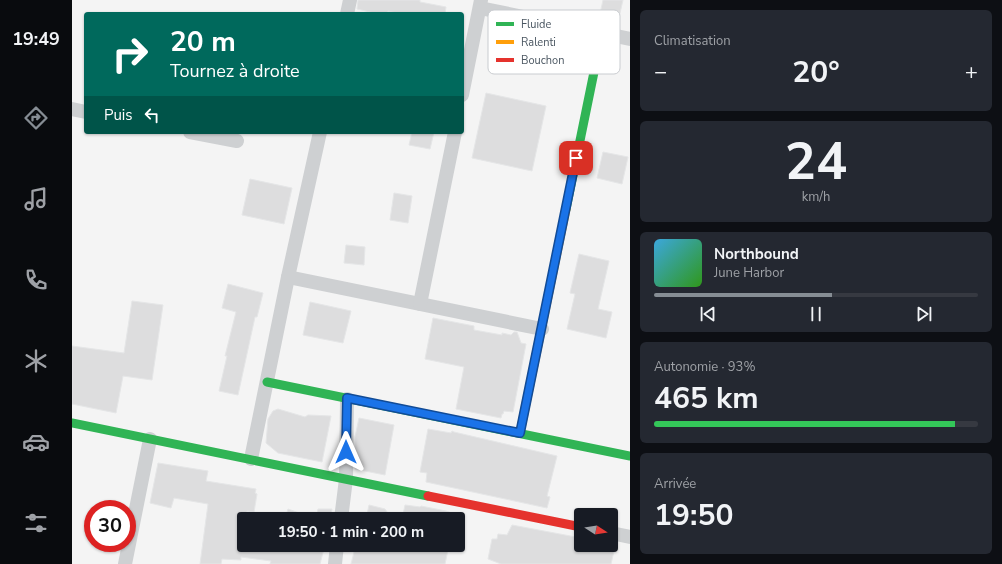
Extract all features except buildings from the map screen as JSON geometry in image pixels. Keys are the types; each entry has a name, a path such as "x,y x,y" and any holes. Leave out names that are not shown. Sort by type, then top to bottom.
{"street":[{"path":"347,12 350,0"},
{"path":"464,85 480,4 505,10"},
{"path":"620,37 630,39"},
{"path":"520,433 594,74"},
{"path":"72,109 84,112"},
{"path":"200,134 237,141"},
{"path":"251,459 288,277 320,134"},
{"path":"420,304 455,134"},
{"path":"288,277 542,329"},
{"path":"267,382 630,456"},
{"path":"342,512 346,479 347,398"},
{"path":"72,423 574,526"},
{"path":"125,564 150,439"},
{"path":"618,534 630,536"},
{"path":"335,564 336,552"}],"traffic: fast":[{"path":"566,209 594,74"},
{"path":"267,382 630,456"},
{"path":"72,423 428,496"}],"traffic: slow":[{"path":"520,433 566,209"}],"traffic: jam":[{"path":"428,496 574,526"}],"route":[{"path":"346,452 347,398 520,433 576,158"}]}
